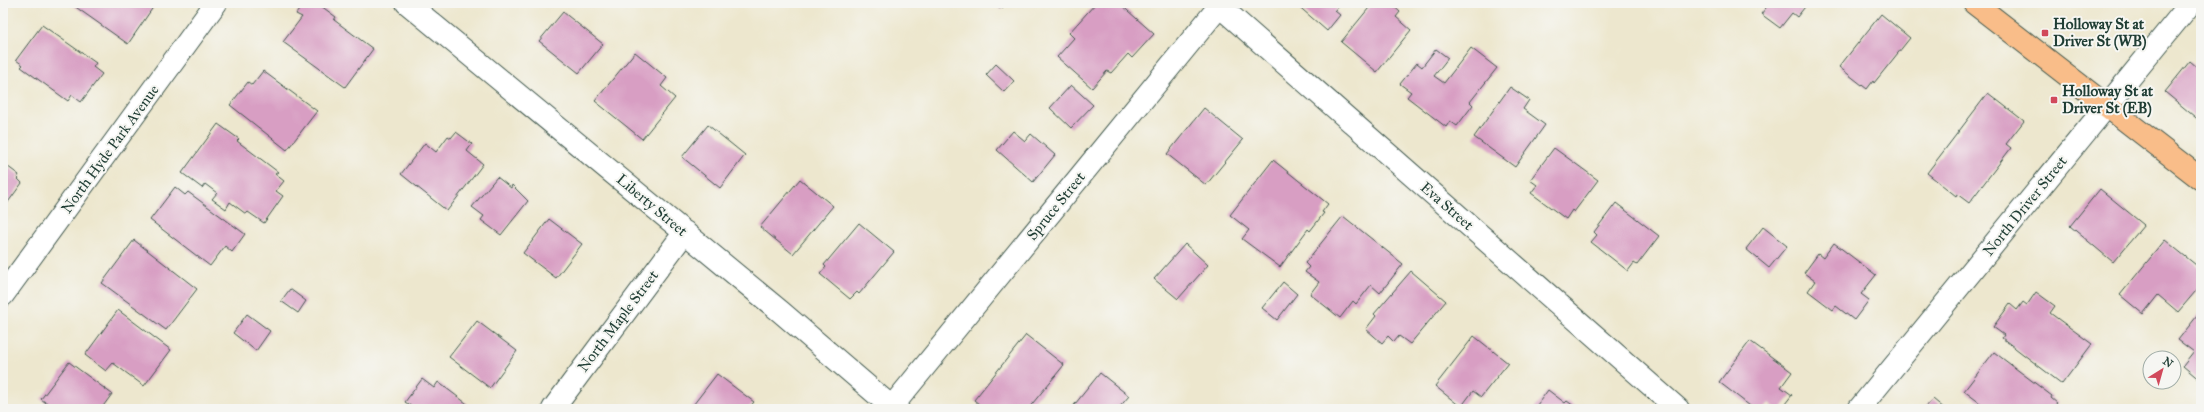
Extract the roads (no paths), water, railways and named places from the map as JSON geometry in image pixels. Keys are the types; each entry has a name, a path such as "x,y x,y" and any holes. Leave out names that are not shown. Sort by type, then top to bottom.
{"main road":[{"path":"1974,3 2201,179"}],"street":[{"name":"North Hyde Park Avenue","path":"3,295 216,3"},
{"name":"Liberty Street","path":"407,3 684,232 892,408"},
{"name":"North Driver Street","path":"1859,409 2191,3"},
{"name":"Spruce Street","path":"892,408 1219,4"},
{"name":"Eva Street","path":"1219,4 1678,409"},
{"name":"North Maple Street","path":"552,409 684,232"}],"place":[{"name":"Holloway St at Driver St (WB)","path":"2045,33"},
{"name":"Holloway St at Driver St (EB)","path":"2054,100"}]}
